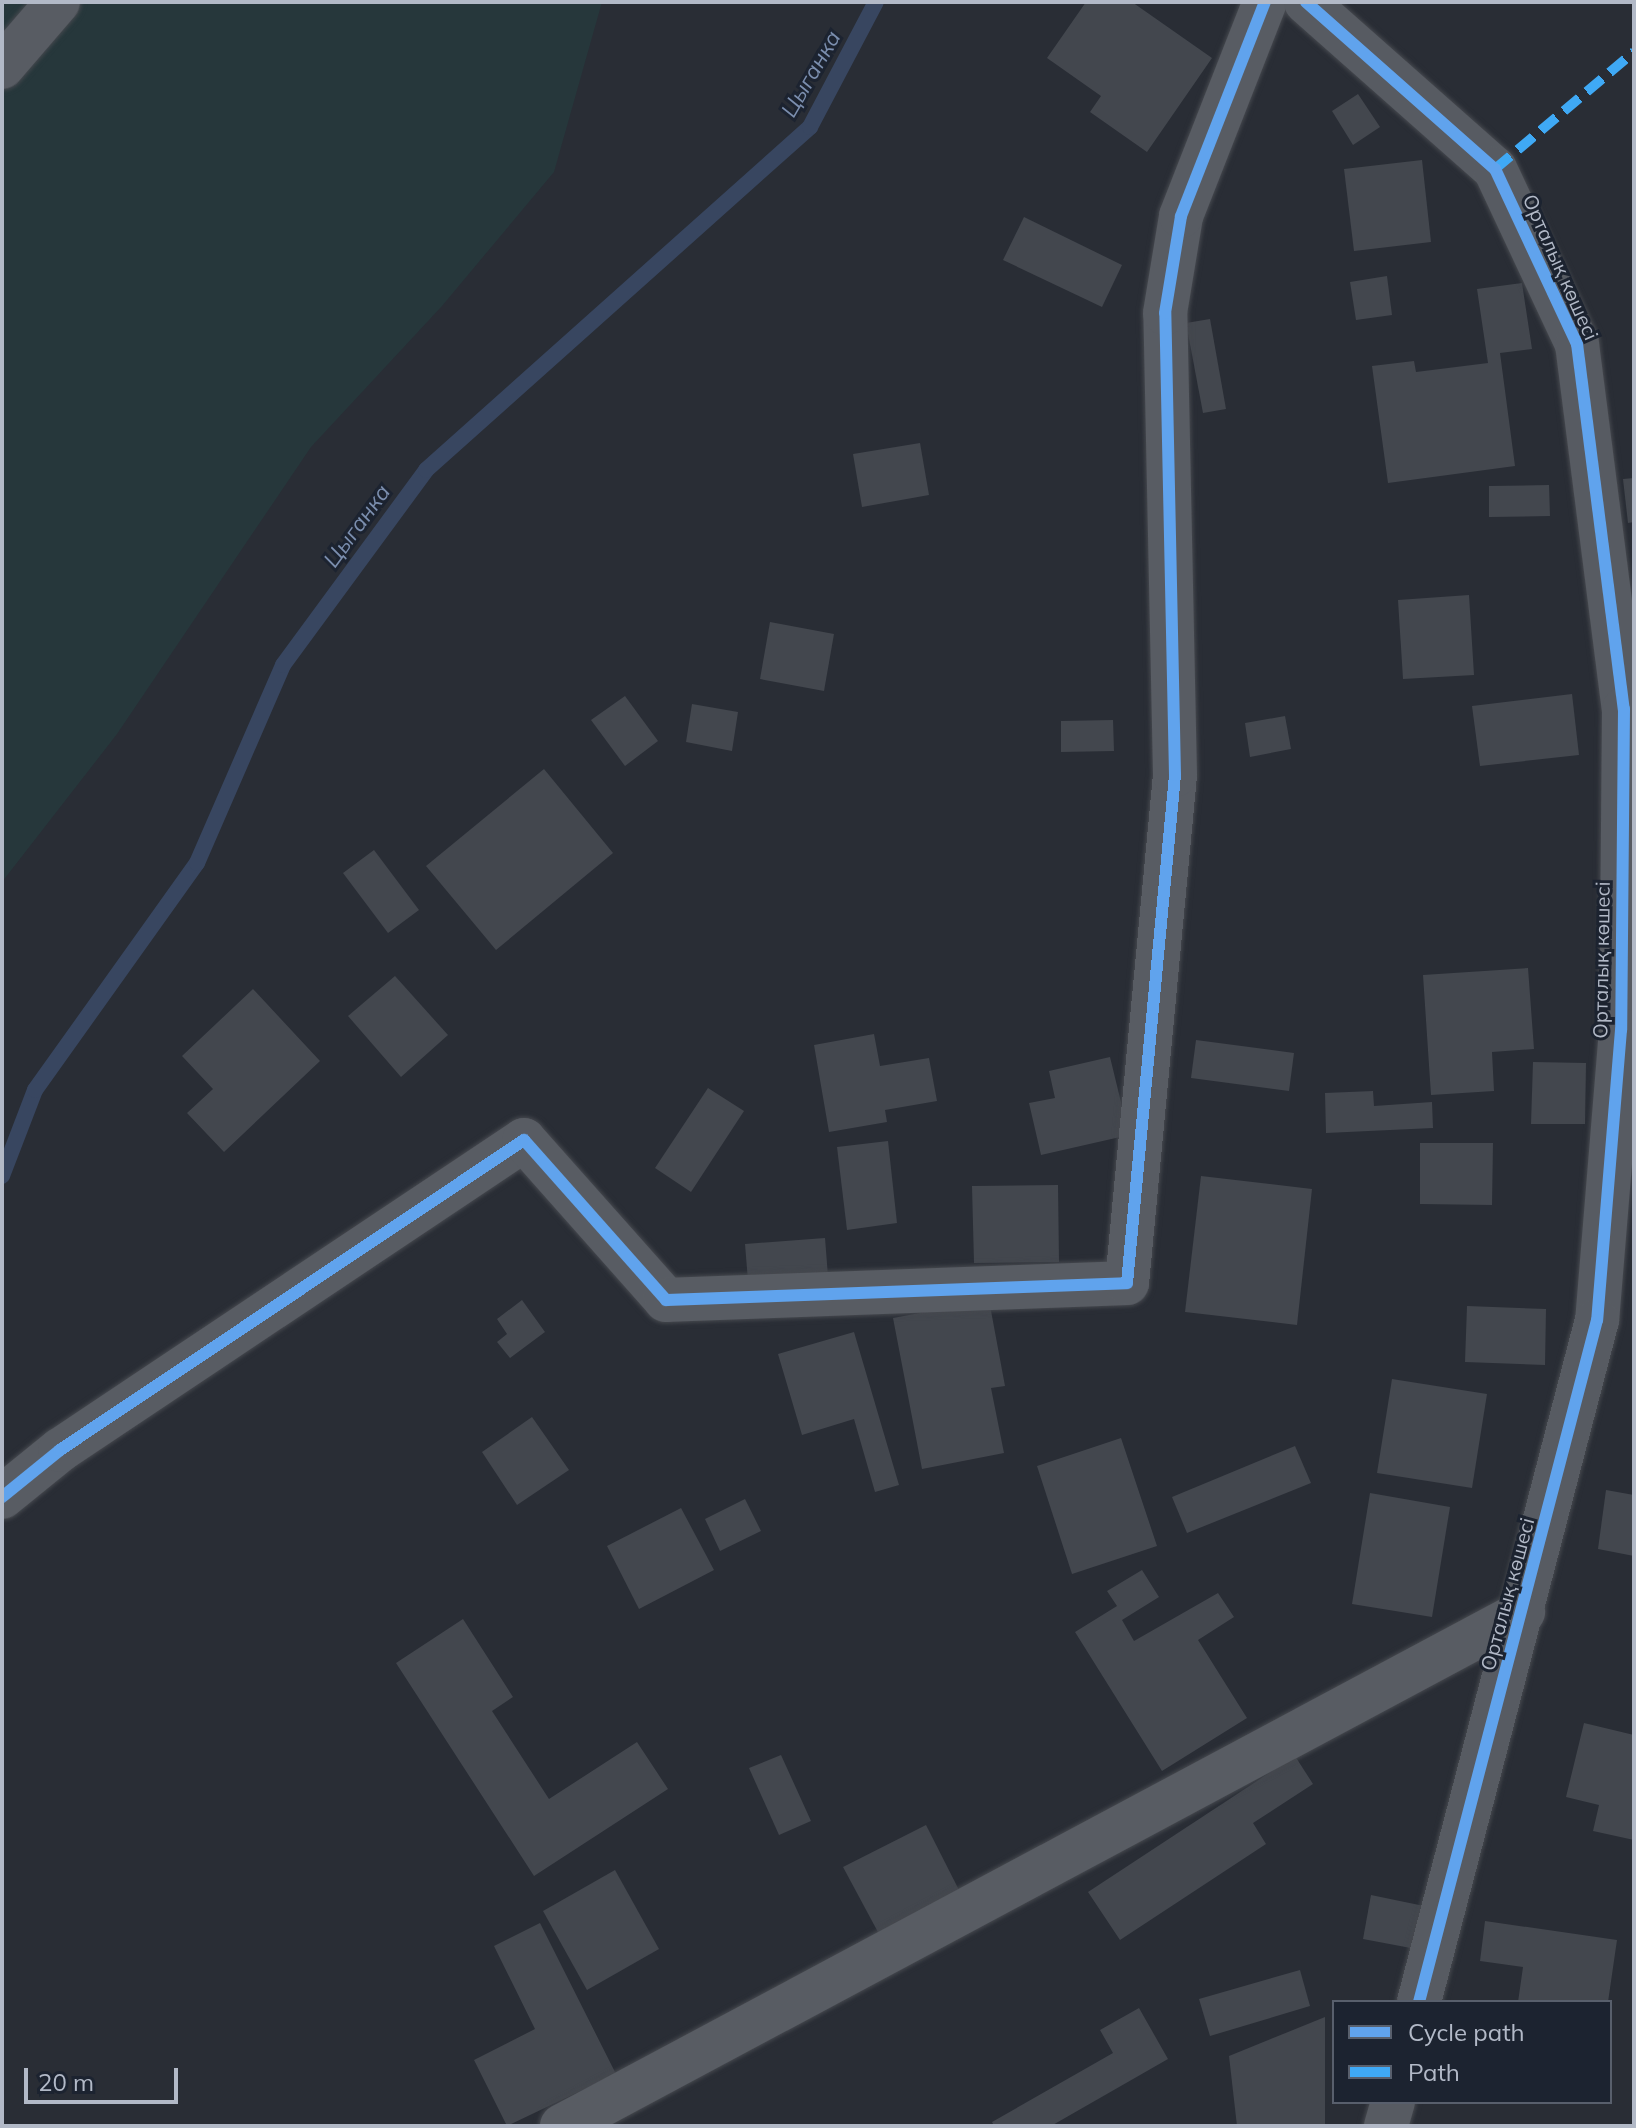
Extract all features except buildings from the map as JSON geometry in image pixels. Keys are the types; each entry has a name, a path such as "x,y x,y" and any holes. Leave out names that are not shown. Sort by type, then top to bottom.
{"street":[{"path":"2,67 58,2"},
{"path":"2,1497 60,1450 524,1140 666,1300 1127,1283 1175,775 1165,313 1181,216 1265,2"},
{"name":"Орталық көшесі","path":"1306,2 1495,169 1577,344 1624,709 1621,1030 1597,1320 1420,2000"},
{"path":"562,2126 1523,1612"},
{"path":"1386,2126 1392,2104"}],"shaded area":[{"path":"2,2 602,2 554,172 442,306 311,447 117,734 2,882"}],"waterway":[{"name":"Цыганка","path":"2,1176 35,1090 197,863 283,665 426,470 810,127 876,2"}],"marked path":[{"path":"1495,169 1634,52"}],"cycle path":[{"path":"2,1497 60,1450 524,1140 666,1300 1127,1283 1175,775 1165,313 1181,216 1265,2"},
{"path":"1306,2 1495,169 1577,344 1624,709 1621,1030 1597,1320 1420,2000"}]}
